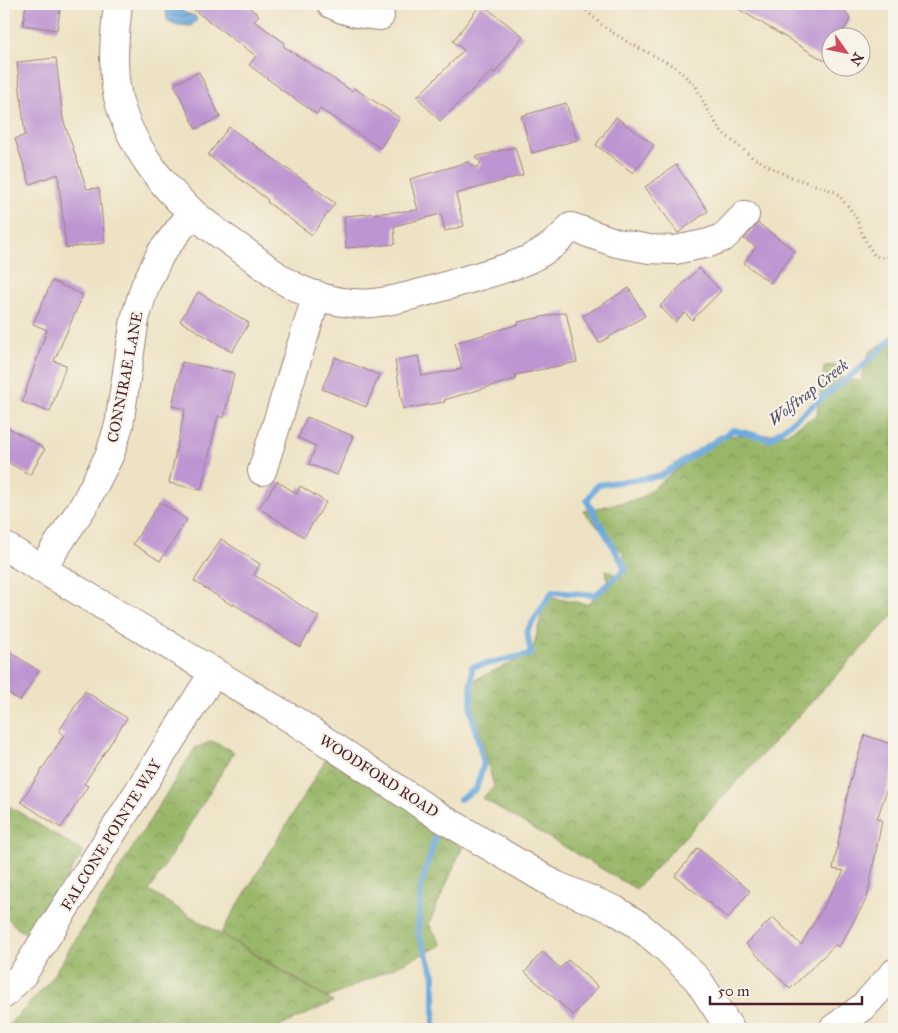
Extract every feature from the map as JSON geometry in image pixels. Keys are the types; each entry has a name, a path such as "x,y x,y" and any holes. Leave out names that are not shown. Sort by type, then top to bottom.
{"street":[{"path":"118,4 114,49 116,88 127,123 143,157 165,186 192,213 279,278 317,295 335,301 354,304 372,303 424,292 523,264 546,251 571,227 617,243 649,249 675,250 724,237 745,215"},
{"path":"331,4 341,9 380,16"},
{"name":"CONNIRAE LANE","path":"42,568 84,505 110,454 119,425 135,320 145,286 161,253 192,213"},
{"path":"262,471 317,295"},
{"name":"WOODFORD ROAD","path":"4,546 295,721 437,815 555,885 615,910 637,924 667,948 698,980 730,1029"},
{"name":"FALCONE POINTE WAY","path":"4,994 23,974 214,672"},
{"path":"833,1029 863,1007 894,973"}],"path":[{"path":"579,4 604,27 631,44 674,66 696,86 709,114 724,132 752,157 785,175 836,192 855,216 864,240 874,255 881,258 894,255"}],"green space":[{"path":"894,337 894,614 636,889 482,798 494,787 468,683 532,653 546,597 587,604 608,585 606,570 620,577 624,554 583,511 640,499 718,436 785,434 817,415 824,366 838,365 843,380 861,381 869,352"},
{"path":"212,741 234,752 149,891 333,1002 274,1029 5,1029 47,985 195,748"},
{"path":"326,759 465,841 429,924 442,945 328,998 221,933"},
{"path":"4,803 83,852 31,936 17,928 4,914"}],"water":[{"path":"168,5 176,7 177,5 185,13 195,16 197,20 191,26 176,25 167,20 166,10"}],"building":[{"path":"26,4 61,4 57,30 23,25"},
{"path":"186,4 244,4 259,15 254,21 285,43 283,46 352,91 354,88 400,118 380,148 320,109 317,114 280,89 249,65 256,56"},
{"path":"481,4 523,36 495,73 492,71 440,121 417,97 464,50 453,41"},
{"path":"730,4 841,4 850,19 845,28 820,28 820,58"},
{"path":"56,58 63,119 87,189 99,188 105,243 66,248 58,174 30,184 15,139 25,135 17,62"},
{"path":"199,72 220,117 196,129 174,84"},
{"path":"566,103 577,140 532,153 521,116"},
{"path":"616,117 654,145 633,173 596,145"},
{"path":"229,127 335,203 312,235 208,155"},
{"path":"515,147 523,175 456,194 464,226 445,231 441,214 394,226 395,244 346,248 344,216 418,210 410,179 468,162 477,168 481,163 475,157"},
{"path":"676,165 708,211 678,233 645,187"},
{"path":"758,223 795,251 770,283 744,263 756,247 744,239"},
{"path":"699,268 721,291 692,320 685,313 675,322 660,306"},
{"path":"52,281 83,295 54,361 66,365 50,412 22,402 47,330 33,324"},
{"path":"629,288 645,316 599,343 583,316"},
{"path":"198,292 249,323 232,352 180,321"},
{"path":"566,312 577,362 515,375 516,379 444,400 445,402 403,409 395,360 418,356 422,376 462,369 455,343 519,324 518,322"},
{"path":"335,357 379,375 366,407 322,389"},
{"path":"182,362 234,373 224,418 218,416 201,490 169,483 185,409 172,406"},
{"path":"307,417 353,436 337,475 309,464 316,446 298,438"},
{"path":"4,425 45,449 30,475 4,460"},
{"path":"277,481 297,494 300,486 326,502 304,537 259,508"},
{"path":"160,502 187,520 160,561 133,544"},
{"path":"221,539 260,564 254,575 319,617 300,647 234,604 233,606 194,581"},
{"path":"4,648 39,671 20,701 4,690"},
{"path":"85,691 127,718 84,784 88,786 61,828 21,802 64,735 59,731"},
{"path":"865,735 894,745 894,768 877,819 882,820 867,898 839,947 835,945 790,989 746,944 773,917 801,945 844,871 833,869 850,781"},
{"path":"698,848 750,891 728,918 675,876"},
{"path":"542,952 560,968 568,960 598,987 573,1015 525,972"}],"waterway":[{"name":"Wolftrap Creek","path":"460,799 476,789 484,763 471,711 472,667 531,654 527,631 552,592 595,595 626,569 587,501 597,485 660,476 733,430 770,439 858,370 894,337"},
{"name":"Wolftrap Creek","path":"434,1029 434,975 418,933 421,886 436,836"}]}
